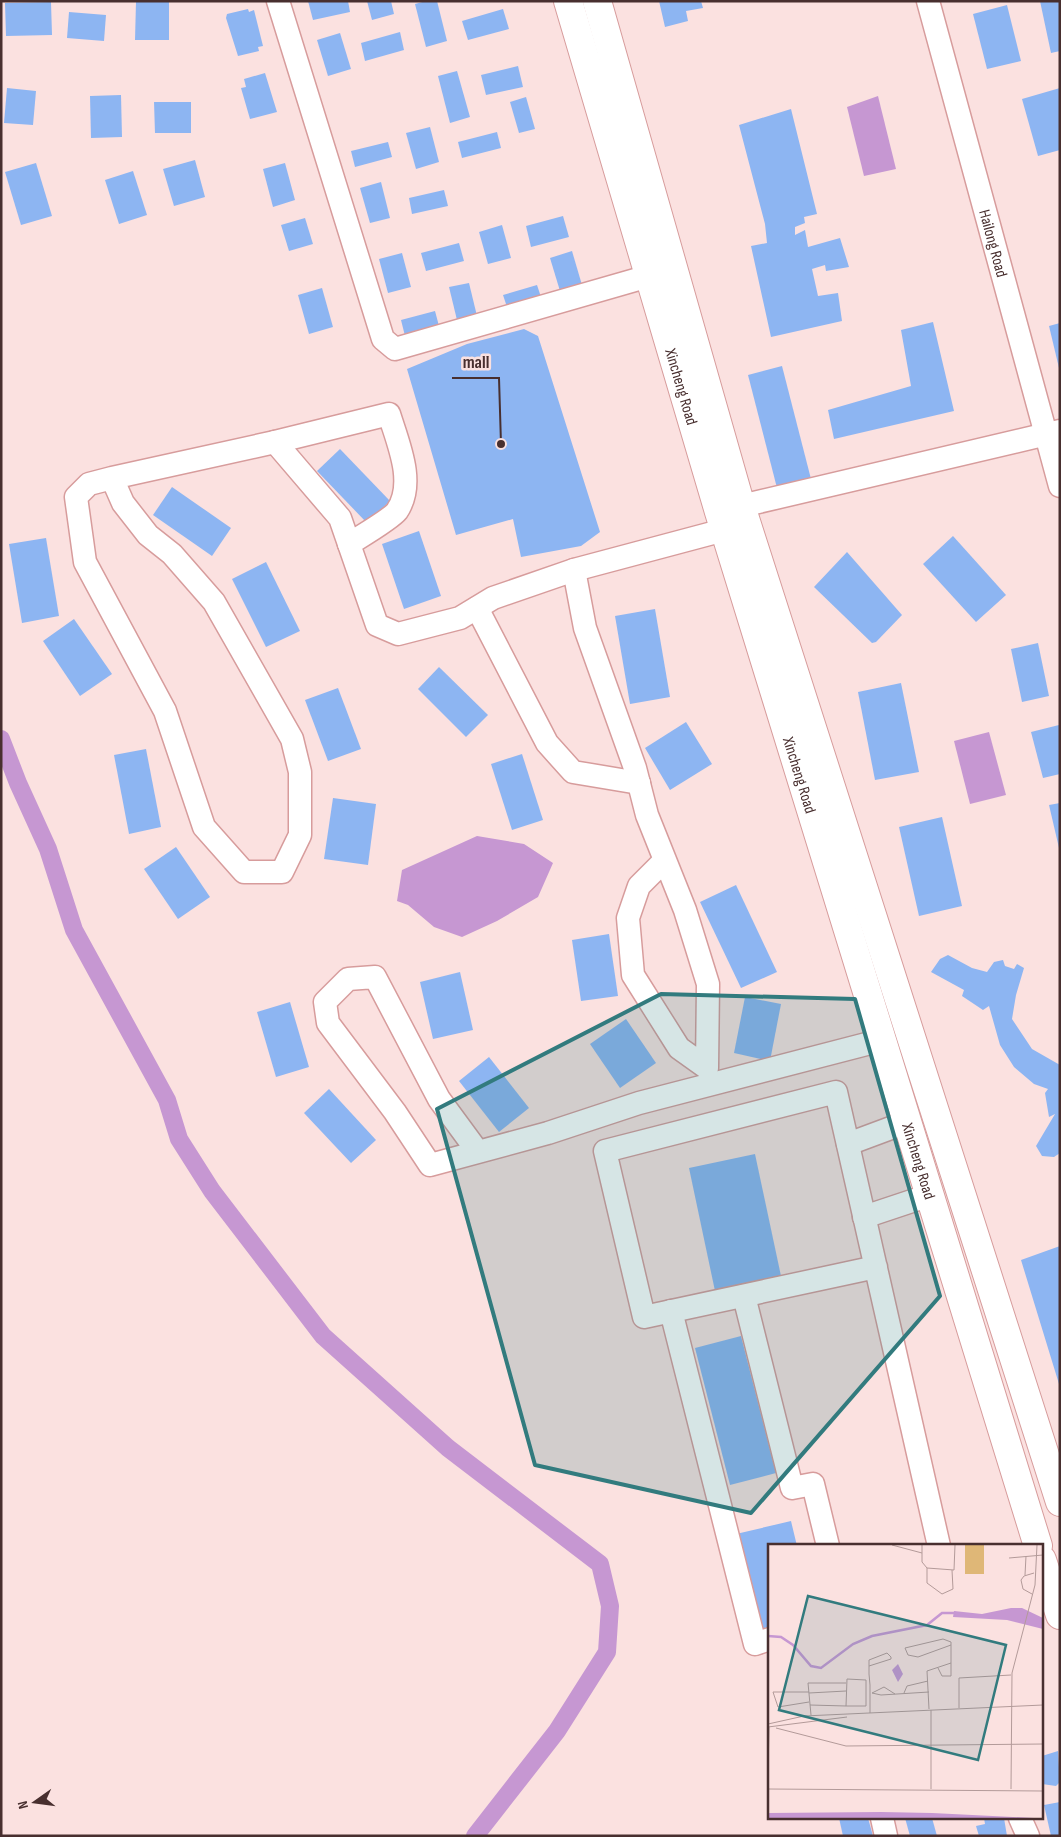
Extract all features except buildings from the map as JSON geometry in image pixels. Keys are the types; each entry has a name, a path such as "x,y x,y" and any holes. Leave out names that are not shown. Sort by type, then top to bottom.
{"main road":[{"name":"Xincheng Road","path":"568,1 649,276 1060,1502"},
{"name":"Xincheng Road","path":"597,1 728,516 882,1040 1037,1544"},
{"path":"1044,1566 1060,1615"}],"street":[{"path":"278,1 383,339 395,349 649,276"},
{"name":"Hailong Road","path":"928,1 1054,432 1060,486"},
{"path":"112,478 123,503 148,535 172,554 214,602 292,739 300,772 300,835 282,872 244,872 204,827 165,711 84,562 76,497 89,484 112,478 275,442 389,414 402,454 405,490 396,512 350,544"},
{"path":"275,442 340,518 377,625 398,634 460,618 493,598 728,516 1054,432"},
{"path":"574,570 585,628 638,783 646,815 685,910 708,984 710,1076"},
{"path":"477,608 547,743 573,772 638,783"},
{"path":"665,860 639,886 628,918 633,975 679,1048 710,1076"},
{"path":"478,1152 439,1099 375,977 348,978 325,1002 328,1023 395,1112 430,1164 478,1152 710,1076 882,1040"},
{"path":"876,1267 644,1317 605,1151 836,1092 864,1217 876,1267 939,1544"},
{"path":"848,1144 907,1122"},
{"path":"864,1217 930,1195"},
{"path":"744,1296 792,1488 814,1484 828,1544"},
{"path":"671,1311 755,1644 768,1640"},
{"path":"882,1820 886,1836"},
{"path":"1021,1820 1028,1836"}],"highlighted area":[{"path":"661,994 855,999 940,1296 751,1513 535,1465 437,1109"}],"shaded area":[{"path":"878,96 896,169 864,176 847,107"},
{"path":"989,732 1006,795 970,804 954,741"},
{"path":"477,836 524,844 553,863 538,897 497,921 462,937 434,927 408,905 397,901 402,870"}],"waterway":[{"path":"1,739 18,783 48,849 74,930 167,1100 179,1139 212,1191 323,1336 448,1448 600,1564 610,1606 607,1652 557,1731 475,1836"}],"place":[{"name":"mall","path":"501,444"}]}
